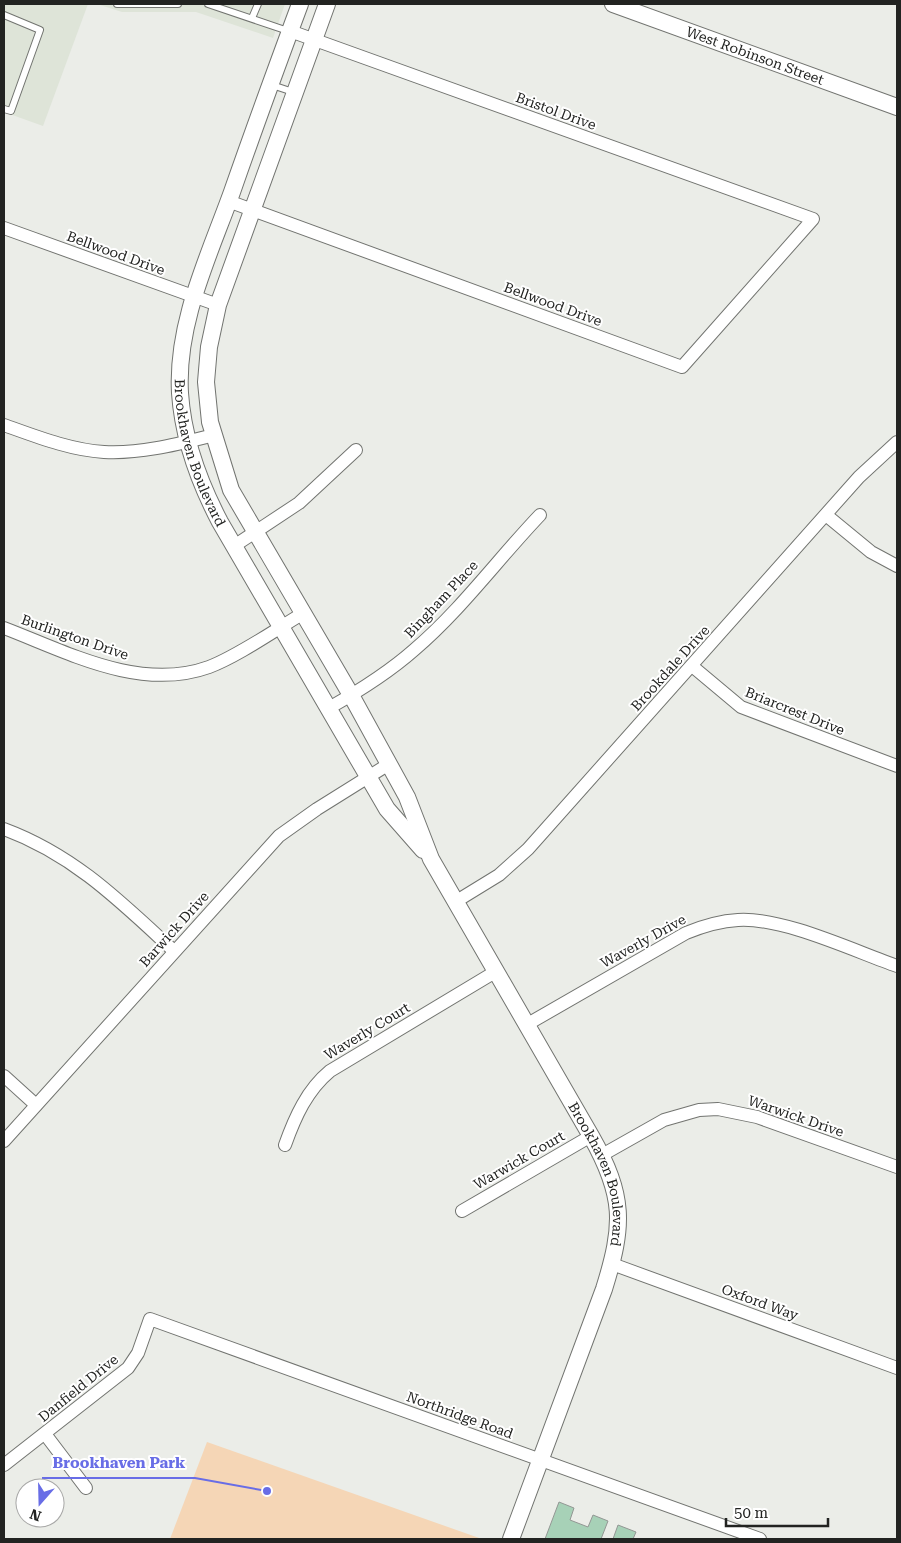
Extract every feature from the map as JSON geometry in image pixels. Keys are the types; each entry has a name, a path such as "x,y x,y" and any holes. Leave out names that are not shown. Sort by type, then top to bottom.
{"street":[{"name":"Brookhaven Boulevard","path":"300,4 194,296 185,333 180,392 188,441 208,498 280,627 329,708 386,809 431,859"},
{"name":"Brookhaven Boulevard","path":"327,4 218,305 209,348 206,382 210,422 231,490 351,695 407,797 431,859 602,1155 612,1176 619,1230 612,1264 511,1539"},
{"name":"West Robinson Street","path":"613,4 897,107"},
{"name":"Bristol Drive","path":"290,31 813,219"},
{"name":"Bellwood Drive","path":"228,201 682,367 813,219"},
{"name":"Bellwood Drive","path":"4,228 218,305"},
{"path":"4,425 70,446 104,452 141,450 214,435"},
{"name":"Brookdale Drive","path":"455,902 500,875 522,856 874,461 897,442"},
{"path":"234,546 299,503 356,450"},
{"name":"Bingham Place","path":"329,708 393,667 439,627 540,515"},
{"path":"826,515 871,552 897,566"},
{"name":"Burlington Drive","path":"4,628 97,664 126,671 159,675 192,672 210,667 302,614"},
{"name":"Briarcrest Drive","path":"692,666 741,707 781,724 897,766"},
{"name":"Barwick Drive","path":"4,1140 279,836 303,817 389,764"},
{"path":"4,829 32,840 90,875 174,951"},
{"name":"Waverly Drive","path":"526,1025 686,933 704,925 722,922 756,921 795,930 897,966"},
{"name":"Waverly Court","path":"285,1145 294,1119 313,1088 330,1071 495,972"},
{"path":"4,1076 36,1105"},
{"name":"Warwick Drive","path":"602,1155 664,1120 691,1112 718,1109 757,1117 897,1168"},
{"name":"Warwick Court","path":"462,1211 591,1136"},
{"name":"Oxford Way","path":"612,1264 897,1368"},
{"name":"Northridge Road","path":"150,1319 760,1539"},
{"name":"Danfield Drive","path":"4,1465 128,1368 138,1353 150,1319"},
{"path":"45,1434 86,1488"}],"lane":[{"path":"117,4 166,6 178,4"},
{"path":"208,4 290,31"},
{"path":"252,18 258,4"},
{"path":"4,16 40,30 11,112 4,109"},
{"path":"270,84 294,93"}],"shaded area":[{"path":"4,4 88,4 43,126 4,112"},
{"path":"97,4 285,4 273,38 196,12 122,12"},
{"path":"207,1442 482,1539 170,1539"}],"building":[{"path":"559,1502 574,1508 570,1520 588,1527 593,1515 608,1521 601,1539 545,1539"},
{"path":"618,1525 636,1532 633,1539 613,1539"}],"place":[{"name":"Brookhaven Park","path":"267,1491"}]}
